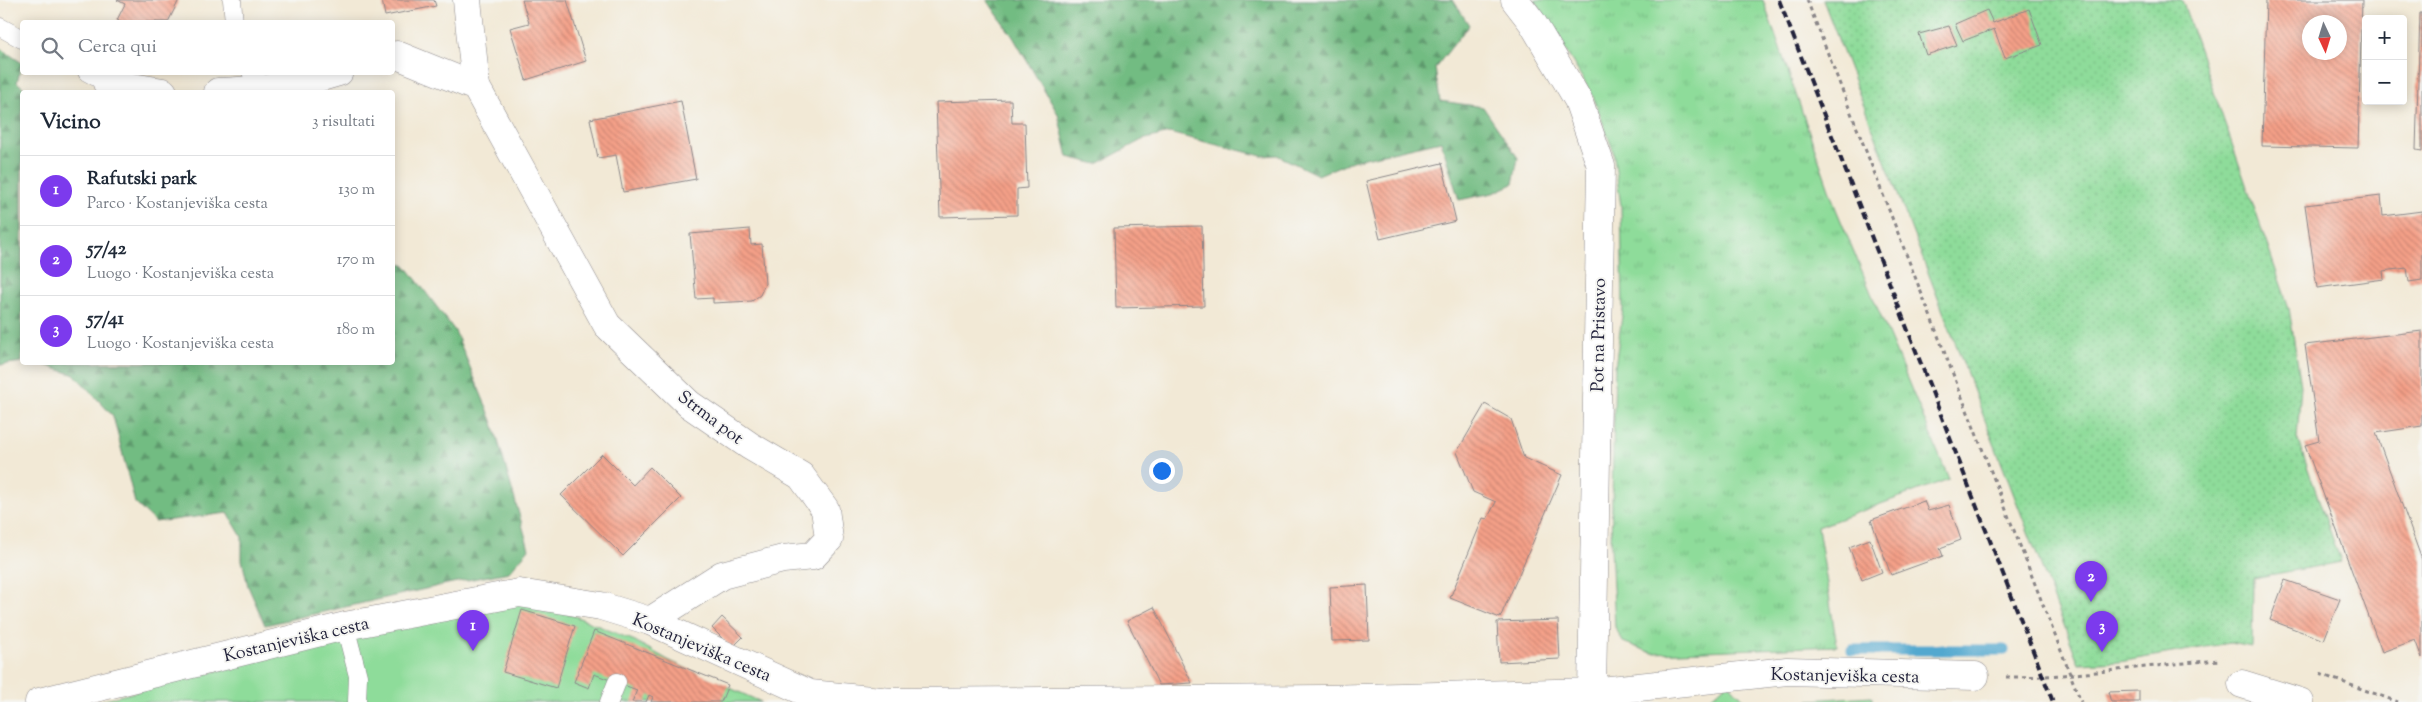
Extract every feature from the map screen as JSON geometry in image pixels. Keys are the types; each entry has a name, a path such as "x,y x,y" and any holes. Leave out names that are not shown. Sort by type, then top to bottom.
{"street":[{"name":"Strma pot","path":"467,0 476,87 608,325 688,404 750,446 801,476 825,509 829,539 813,556 783,559 722,575 650,621"},
{"name":"Pot na Pristavo","path":"1515,0 1532,22 1578,100 1601,166 1593,697"},
{"path":"395,55 476,87"},
{"path":"225,90 258,81 299,84 328,75"},
{"path":"97,78 154,90"},
{"name":"Kostanjeviška cesta","path":"39,702 345,626 519,592 601,606 650,621 810,694 892,702 1593,697 1787,671 1975,676"},
{"path":"2242,684 2300,702"}],"lane":[{"path":"232,0 234,20"},
{"path":"0,27 20,38"},
{"path":"345,626 358,676 357,702"},
{"path":"609,702 617,682"}],"path":[{"path":"1808,0 2081,702"},
{"path":"1975,676 2072,676"}],"green space":[{"path":"987,0 1453,0 1469,25 1435,68 1440,101 1483,107 1518,158 1513,184 1493,193 1459,200 1441,141 1352,161 1318,175 1277,155 1262,156 1169,133 1142,140 1097,164 1068,157 1058,114 1013,37"},
{"path":"1535,0 1763,0 1836,209 1949,479 1818,527 1837,646 1652,653 1623,642 1615,627 1611,547 1615,367 1623,309 1621,206 1613,150 1593,96"},
{"path":"1823,0 2182,0 2289,308 2301,386 2297,438 2341,562 2253,578 2252,647 2230,643 2119,662 2079,664"},
{"path":"0,48 20,62 17,82 26,90 20,90 20,362 0,365"},
{"path":"395,263 406,266 455,331 493,423 529,549 509,572 265,625 248,586 242,560 242,537 228,513 155,522 135,503 113,416 75,375 45,365 395,365"},
{"path":"519,593 635,641 668,660 761,702 96,702"},
{"path":"1728,682 1746,702 1706,702"},
{"path":"1872,696 1872,702 1809,702 1809,700"}],"building":[{"path":"117,0 179,0 169,20 117,20 125,4"},
{"path":"382,0 434,0 436,6 385,16"},
{"path":"522,0 567,0 586,61 526,80 510,28 529,23"},
{"path":"2266,0 2362,0 2358,148 2262,146"},
{"path":"2029,9 2042,45 2005,58 1994,29 1963,41 1955,24 1987,10 1993,23"},
{"path":"2420,13 2422,13 2422,151 2416,150"},
{"path":"1949,26 1957,45 1926,55 1919,34"},
{"path":"1011,100 1012,123 1025,123 1027,188 1017,189 1017,215 940,217 936,102"},
{"path":"681,101 696,179 623,192 616,155 598,158 590,119"},
{"path":"1442,163 1456,221 1380,239 1366,181"},
{"path":"2381,196 2383,216 2422,211 2422,280 2409,282 2407,268 2383,271 2384,279 2317,288 2305,205"},
{"path":"1202,226 1204,306 1116,308 1114,228"},
{"path":"750,229 751,245 762,244 765,284 760,295 752,301 713,303 713,298 696,299 690,234"},
{"path":"2422,331 2422,426 2376,433 2422,560 2422,658 2415,640 2382,652 2305,445 2319,441 2305,345"},
{"path":"1485,404 1511,419 1524,458 1562,475 1500,618 1450,598 1483,518 1487,519 1496,502 1473,492 1457,452"},
{"path":"602,454 633,485 650,467 681,498 623,556 561,495"},
{"path":"1924,501 1928,511 1949,505 1961,540 1940,548 1943,556 1891,575 1871,520"},
{"path":"1870,539 1882,572 1862,580 1849,547"},
{"path":"2285,580 2340,599 2324,640 2270,620"},
{"path":"1367,585 1369,640 1332,641 1330,587"},
{"path":"1154,607 1192,683 1159,685 1127,621"},
{"path":"522,610 575,626 556,688 503,672"},
{"path":"722,617 743,637 732,648 712,628"},
{"path":"1558,620 1560,659 1499,662 1497,622"},
{"path":"594,631 728,685 721,702 651,702 653,697 649,695 646,702 632,702 637,690 594,674 589,688 574,682"},
{"path":"2139,691 2139,702 2111,702 2108,692"}],"waterway":[{"path":"1852,650 2004,650"}],"railway":[{"path":"1779,0 2053,702"}],"place":[{"name":"57/42","path":"2091,602"},
{"name":"Rafutski park","path":"473,651"},
{"name":"57/41","path":"2102,652"}]}
